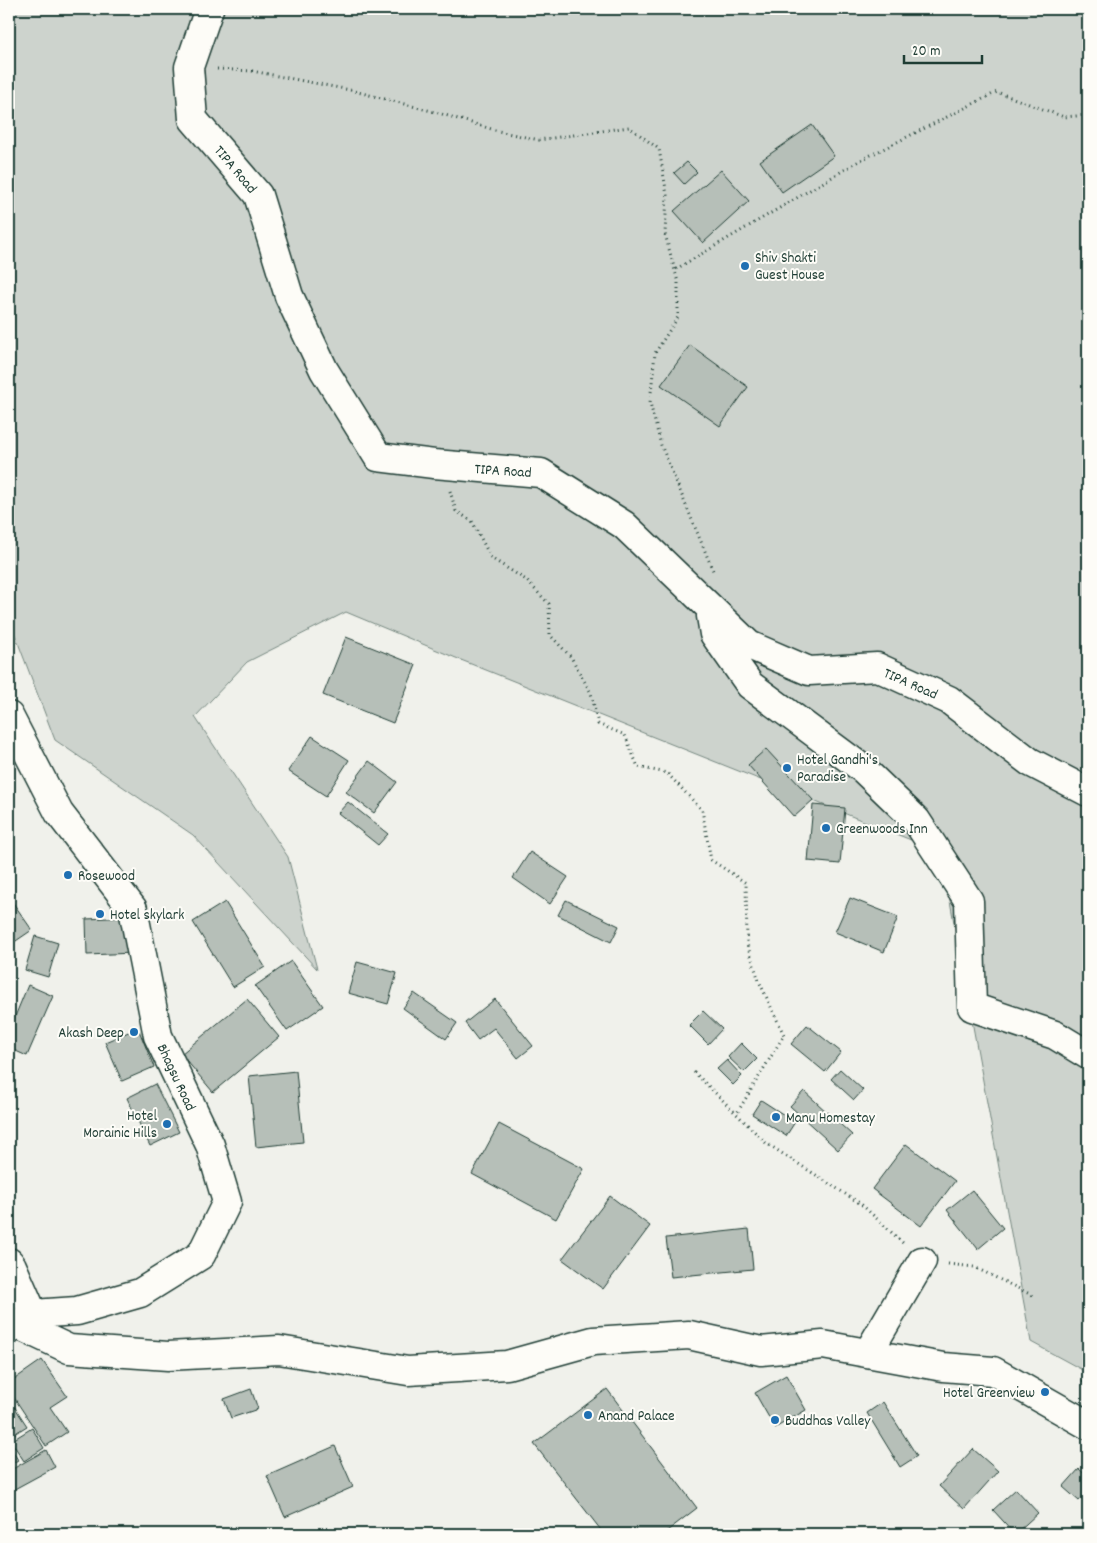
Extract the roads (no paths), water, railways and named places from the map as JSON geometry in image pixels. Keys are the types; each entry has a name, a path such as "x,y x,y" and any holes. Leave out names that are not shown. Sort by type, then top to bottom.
{"street":[{"name":"TIPA Road","path":"209,9 189,67 193,119 258,195 289,296 324,370 378,457 447,466 541,473 624,526 749,645 809,671 876,667 949,700 1030,762 1088,792"},
{"path":"709,608 714,634 750,685 863,769 916,820 969,901 972,1008 1055,1036 1088,1055"},
{"name":"Bhagsu Road","path":"9,716 59,813 133,909 158,1036 210,1145 227,1202 201,1255 140,1293 77,1311 20,1323"},
{"path":"868,1353 922,1260"},
{"path":"9,1262 12,1266 20,1323 69,1349 168,1356 280,1350 408,1371 507,1365 593,1341 689,1334 761,1351 823,1345 943,1367 993,1370 1088,1425"}],"place":[{"name":"Shiv Shakti Guest House","path":"745,266"},
{"name":"Hotel Gandhi's Paradise","path":"787,768"},
{"name":"Greenwoods Inn","path":"826,828"},
{"name":"Rosewood","path":"68,875"},
{"name":"Hotel skylark","path":"100,914"},
{"name":"Akash Deep","path":"134,1032"},
{"name":"Manu Homestay","path":"776,1117"},
{"name":"Hotel Morainic Hills","path":"167,1124"},
{"name":"Hotel Greenview","path":"1045,1392"},
{"name":"Anand Palace","path":"588,1415"},
{"name":"Buddhas Valley","path":"775,1420"}]}
